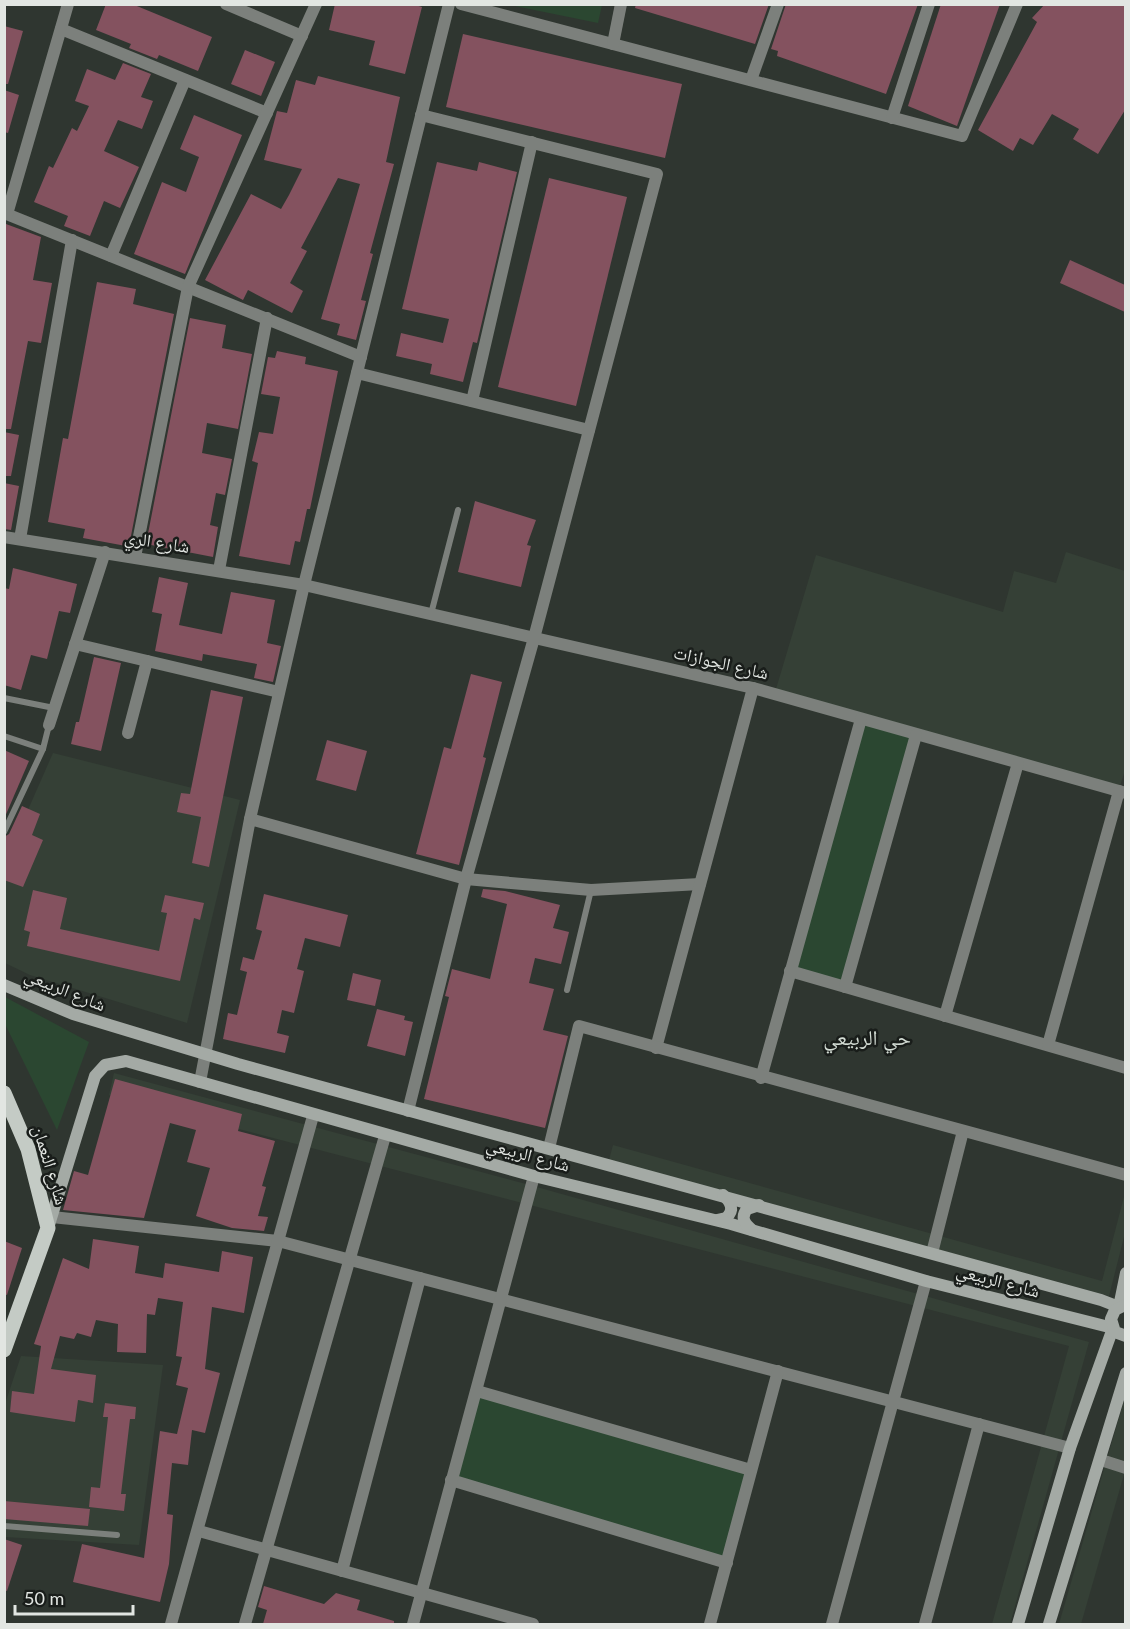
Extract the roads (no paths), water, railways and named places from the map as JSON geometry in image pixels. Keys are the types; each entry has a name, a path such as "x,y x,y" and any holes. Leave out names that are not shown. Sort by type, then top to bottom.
{"main road":[{"name":"شارع النعمان","path":"4,1093 28,1149 50,1223 4,1350"}],"street":[{"path":"68,4 6,214 361,357"},
{"path":"226,4 302,36"},
{"path":"135,557 188,287 316,4"},
{"path":"200,1082 207,1055 250,819 279,692 449,4"},
{"path":"461,4 962,136 1017,4"},
{"path":"613,44 621,4"},
{"path":"751,80 778,4"},
{"path":"892,117 929,4"},
{"path":"61,29 267,112"},
{"path":"111,256 185,80"},
{"path":"408,1110 466,879 534,638 657,174 422,115"},
{"path":"472,401 532,142"},
{"path":"20,539 72,240"},
{"path":"219,570 267,318"},
{"path":"357,373 589,430"},
{"name":"شارع الري","path":"4,537 304,585"},
{"path":"49,725 105,552"},
{"name":"شارع الجوازات","path":"304,585 753,688 1122,792"},
{"path":"75,644 279,692"},
{"path":"128,733 147,661"},
{"path":"656,1048 753,688"},
{"path":"761,1077 861,719"},
{"path":"845,987 916,735"},
{"path":"945,1016 1018,763"},
{"path":"1048,1045 1122,792"},
{"path":"250,819 466,879 591,890 700,884"},
{"path":"790,971 1125,1068"},
{"name":"شارع الربيعي","path":"4,985 73,1014 207,1055 1101,1300 1124,1293"},
{"path":"549,1148 579,1026 1125,1175"},
{"name":"شارع الربيعي","path":"50,1223 95,1076 100,1068 109,1063 126,1061 385,1136 534,1176 715,1220 926,1281 1113,1328 1125,1336"},
{"path":"171,1624 199,1531 313,1116"},
{"path":"932,1253 963,1131"},
{"path":"245,1624 385,1136"},
{"path":"413,1624 534,1176"},
{"path":"715,1220 726,1218 731,1212 731,1204 723,1195"},
{"path":"752,1230 744,1220 745,1212 750,1206 763,1206"},
{"path":"50,1223 278,1240 1070,1448"},
{"path":"342,1571 420,1278"},
{"path":"832,1624 926,1281"},
{"path":"1104,1349 1101,1335 1095,1325 1104,1322 1109,1315 1108,1307 1101,1300 1124,1293"},
{"path":"1018,1624 1070,1448 1113,1328 1112,1314 1124,1293"},
{"path":"1104,1349 1113,1341 1125,1343"},
{"path":"710,1624 778,1371"},
{"path":"1049,1624 1101,1460 1125,1373"},
{"path":"477,1391 751,1470"},
{"path":"925,1624 979,1424"},
{"path":"1101,1460 1125,1468"},
{"path":"451,1480 727,1563"},
{"path":"199,1531 533,1624"}],"lane":[{"path":"431,615 458,510"},
{"path":"4,698 55,709"},
{"path":"4,832 43,749 49,725"},
{"path":"4,736 43,749"},
{"path":"567,990 591,890"},
{"path":"4,1526 117,1535"}],"district":[{"name":"حي الربيعي","path":"867,1038"}]}
